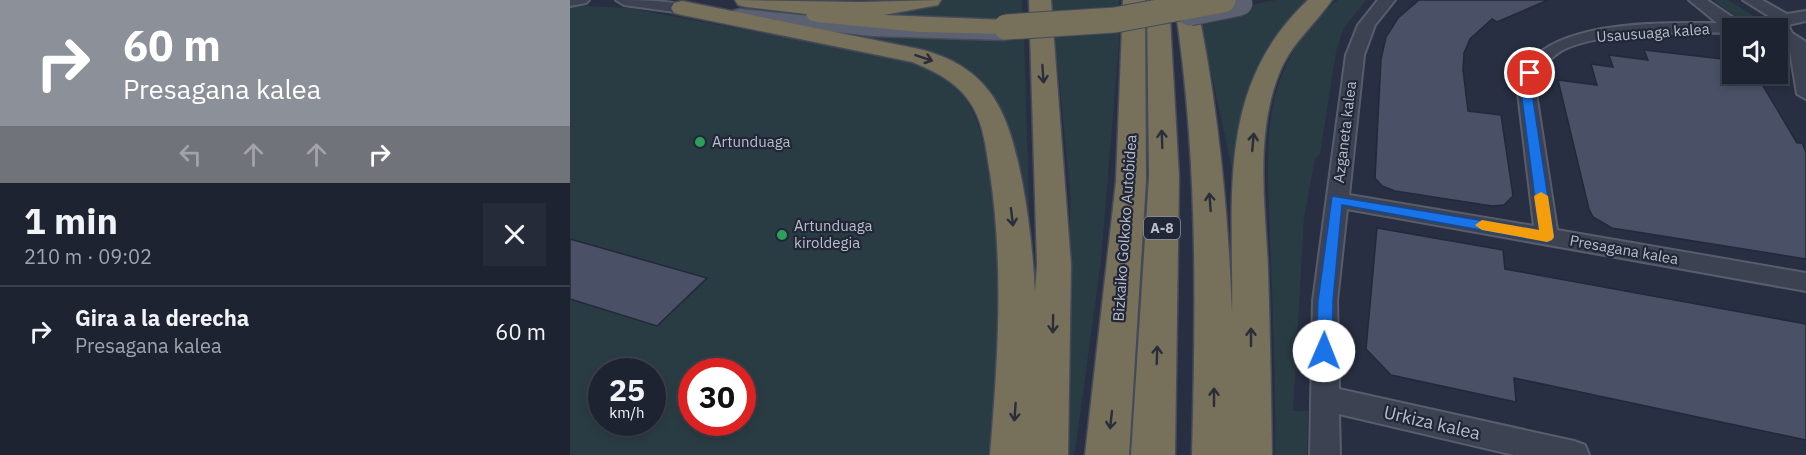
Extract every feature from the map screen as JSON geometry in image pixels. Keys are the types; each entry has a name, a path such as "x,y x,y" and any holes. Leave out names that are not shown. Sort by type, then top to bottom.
{"highway":[{"path":"745,0 847,11 891,8 930,0"},
{"path":"745,0 773,8 856,20 1005,30"},
{"name":"Bizkaiko Golkoko Autobidea","path":"1107,455 1131,181 1134,0"},
{"name":"Bizkaiko Golkoko Autobidea","path":"1153,455 1164,177 1158,0"},
{"path":"1185,0 1199,74 1207,148 1214,310 1214,455"},
{"path":"1250,455 1250,198 1256,106 1266,75 1277,52 1304,16 1321,0"},
{"path":"1038,5 1054,265 1046,455"},
{"path":"682,9 919,56 954,72 978,94 991,115 1003,158 1016,255 1017,380 1012,455"}],"main road":[{"path":"682,9 906,33 1120,25 1238,1"}],"street":[{"path":"570,1 581,0"},
{"path":"604,0 626,0 682,9"},
{"name":"Azganeta kalea","path":"1325,455 1325,301 1354,55 1361,32 1387,0"},
{"path":"1697,0 1722,18"},
{"path":"1751,0 1770,18"},
{"path":"1788,25 1806,16"},
{"name":"Usausuaga kalea","path":"1547,237 1527,93 1527,82 1536,64 1560,45 1584,39 1622,33 1722,29"},
{"path":"1788,34 1802,47 1806,94"},
{"name":"Presagana kalea","path":"1336,200 1806,282"},
{"name":"Urkiza kalea","path":"1325,398 1574,455"}],"shaded area":[{"path":"941,0 1022,0 1022,19 868,16"},
{"path":"1052,0 1119,0 1118,13 1053,18"},
{"path":"1276,0 1311,0 1272,44 1260,66 1246,110 1237,192 1199,16"},
{"path":"1338,0 1366,0 1343,29 1336,52 1320,154 1315,159 1304,217 1293,411 1308,411 1307,455 1275,455 1268,184 1270,126 1277,89 1293,52 1309,28"},
{"path":"1714,0 1728,0 1757,18 1738,18"},
{"name":"Artunduaga kiroldegia","path":"570,7 628,8 891,57 941,77 958,91 965,99 979,128 989,169 995,218 998,324 993,455 570,455"},
{"path":"1120,30 1101,260 1077,437 1074,455 1056,455 1071,200 1055,36"},
{"path":"848,34 924,39 1024,38 1032,304 1006,134 995,101 967,73"}],"building":[{"path":"1419,0 1548,0 1497,22 1492,19 1470,39 1464,53 1463,70 1468,111 1501,115 1513,196 1504,205 1492,206 1395,191 1382,186 1375,178 1381,59 1386,37 1398,18"},
{"path":"1644,50 1722,59 1722,84 1762,84 1797,143 1802,143 1806,152 1806,259 1612,228 1593,217 1589,209 1558,80 1597,85 1591,64 1613,67 1609,55 1648,60"},
{"path":"1377,228 1503,250 1505,269 1806,324 1806,440 1514,378 1516,402 1391,375 1366,349"},
{"path":"570,239 707,278 657,326 570,299"}],"slow traffic":[{"path":"1482,225 1547,237 1541,196"}],"place":[{"name":"Artunduaga","path":"700,142"},
{"name":"Artunduaga kiroldegia","path":"782,235"}],"route":[{"path":"1324,351 1325,301 1336,200 1547,237 1527,99 1527,82 1530,73"}]}
